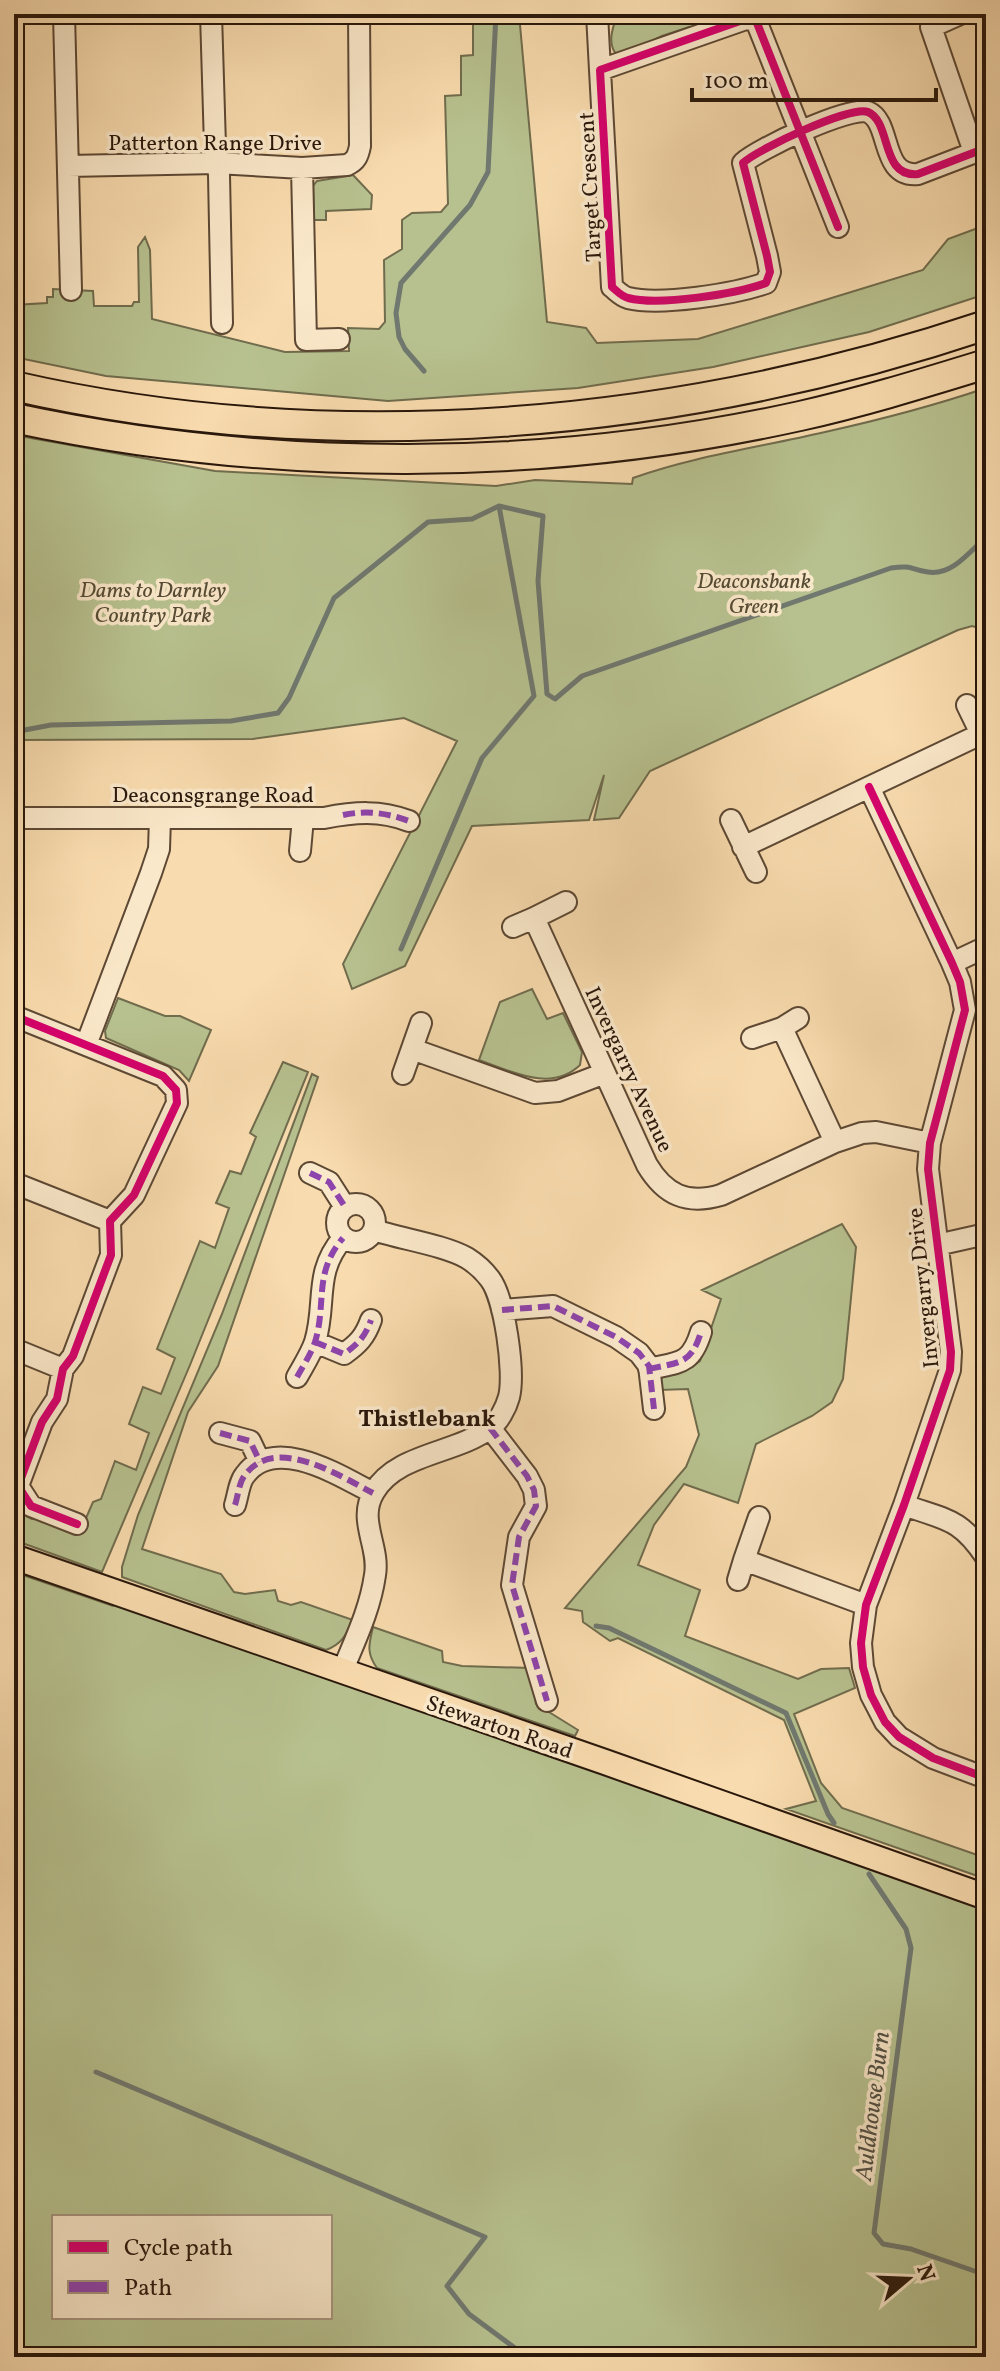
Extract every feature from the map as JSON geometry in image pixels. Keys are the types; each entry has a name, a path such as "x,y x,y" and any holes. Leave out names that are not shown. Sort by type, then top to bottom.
{"highway":[{"path":"14,386 138,409 288,424 421,425 534,420 632,408 779,383 986,325"},
{"path":"14,418 122,439 216,450 315,458 469,457 620,447 722,431 865,400 986,364"}],"main road":[{"name":"Stewarton Road","path":"14,1557 986,1897"}],"street":[{"path":"64,14 71,290"},
{"path":"211,14 222,323"},
{"name":"Patterton Range Drive","path":"68,166 217,163 302,168 347,165 358,156 359,14"},
{"path":"597,14 600,70 755,18 838,227"},
{"path":"799,132 855,111 868,112 877,119 888,153 899,168 909,175 980,150 931,27 960,14"},
{"name":"Target Crescent","path":"600,70 612,287 624,297 652,301 745,290 766,283 770,272 767,256 743,163 752,154 799,132"},
{"path":"302,168 306,340 339,339"},
{"path":"743,847 869,787 984,739 967,705"},
{"name":"Invergarry Drive","path":"869,787 952,963 960,982 965,1010 930,1143 928,1169 951,1352 950,1370 866,1605 861,1643 863,1667 871,1695 885,1722 899,1737 916,1750 986,1778"},
{"name":"Deaconsgrange Road","path":"14,818 324,818 359,812 388,813 409,821"},
{"path":"86,1045 159,849 160,818"},
{"path":"300,851 303,818"},
{"path":"731,820 756,872"},
{"path":"513,927 566,902"},
{"name":"Invergarry Avenue","path":"534,918 647,1165 657,1181 678,1196 706,1199 721,1195 835,1142 862,1133 876,1132 930,1143"},
{"path":"952,963 986,947"},
{"path":"14,1016 163,1076 176,1090 177,1103 134,1195 110,1221 111,1255 73,1356 63,1369 57,1399 42,1422 16,1487 31,1506 77,1524"},
{"path":"403,1074 421,1023"},
{"path":"752,1038 790,1023 835,1142"},
{"path":"412,1049 535,1093 558,1091 605,1073"},
{"path":"310,1173 329,1182 345,1207"},
{"path":"14,1183 110,1221"},
{"path":"353,1203 366,1206 374,1217 374,1230 361,1242 343,1238 336,1228 337,1215 345,1207 353,1203"},
{"path":"342,1672 368,1611 376,1571 367,1526 373,1493 394,1471 490,1428 501,1415 511,1379 502,1310 490,1279 467,1258 374,1230"},
{"path":"937,1245 986,1234"},
{"path":"297,1377 315,1342 323,1277 331,1253 343,1238"},
{"path":"502,1310 553,1306 569,1312 639,1353 649,1369 654,1409"},
{"path":"315,1342 344,1354 359,1343 371,1320"},
{"path":"649,1369 685,1361 695,1351 701,1332"},
{"path":"14,1349 63,1369"},
{"path":"490,1428 534,1490 536,1506 519,1537 512,1585 547,1701"},
{"path":"220,1433 250,1441 260,1462"},
{"path":"235,1505 244,1476 260,1462 281,1458 302,1459 373,1493"},
{"path":"904,1505 955,1523 965,1530 986,1557"},
{"path":"738,1580 759,1517"},
{"path":"744,1560 866,1605"}],"green space":[{"path":"473,14 519,14 547,322 586,328 597,343 698,339 923,270 948,239 986,225 986,294 869,332 713,367 578,388 388,401 106,376 14,357 14,305 47,303 47,297 53,297 53,289 93,291 94,306 132,306 134,302 139,302 138,247 145,237 150,250 152,319 285,352 349,351 348,328 379,329 385,322 384,260 402,249 402,220 412,213 441,212 448,204 445,96 461,95 461,56 473,55"},
{"path":"618,14 740,14 698,31 689,27 662,36 619,57 611,42"},
{"path":"353,175 372,195 371,209 326,211 326,220 314,220 313,186 317,181"},
{"path":"986,388 986,630 972,626 958,630 650,771 619,818 594,820 604,775 589,820 472,826 405,966 352,989 343,964 457,741 404,718 253,739 14,740 14,435 215,471 496,486 535,480 632,484 633,478 680,464 865,423"},
{"path":"532,989 547,1019 563,1013 582,1052 580,1065 556,1078 517,1074 479,1060 500,1002"},
{"path":"118,998 165,1016 180,1016 211,1030 189,1081 179,1070 106,1038 105,1031"},
{"path":"283,1062 308,1072 190,1365 102,1572 14,1540 14,1499 26,1516 32,1519 41,1514 83,1525 93,1502 101,1499 115,1461 136,1470 149,1433 129,1424 143,1387 161,1394 175,1358 157,1349 200,1241 215,1248 229,1208 216,1203 230,1171 241,1174 256,1137 250,1133"},
{"path":"312,1074 318,1077 218,1366 188,1412 142,1549 221,1574 234,1592 245,1594 275,1590 278,1601 291,1605 301,1602 353,1620 343,1638 326,1650 122,1577 122,1567 138,1515 222,1314"},
{"path":"842,1224 856,1247 843,1379 832,1402 812,1416 756,1444 738,1503 684,1484 654,1525 638,1565 700,1590 685,1636 798,1679 821,1669 849,1668 855,1688 794,1714 821,1783 842,1808 986,1858 986,1879 786,1809 816,1801 784,1720 618,1638 610,1641 583,1622 582,1611 565,1608 686,1467 699,1435 688,1389 659,1390 658,1384 664,1374 692,1367 700,1361 721,1299 702,1290"},
{"path":"14,1572 113,1606 120,1602 986,1909 986,2357 14,2357"},
{"path":"373,1627 442,1651 443,1662 462,1666 530,1668 536,1704 578,1730 575,1736 377,1668 369,1648"}],"waterway":[{"path":"424,371 399,337 396,313 401,283 470,205 488,172 496,14"},
{"path":"14,732 51,725 231,721 278,713 289,698 334,598 428,522 472,519 499,506 543,516 538,581 547,694 555,699 582,676 891,568 907,567 928,572 945,570 986,537"},
{"path":"401,949 482,758 534,696 499,506"},
{"name":"Auldhouse Burn","path":"596,1626 609,1628 786,1713 834,1823"},
{"name":"Auldhouse Burn","path":"869,1874 906,1929 911,1948 874,2233 883,2244 911,2249 986,2275"},
{"path":"96,2072 485,2237 447,2286 469,2314 527,2357"}],"marked path":[{"path":"343,815 377,813 409,821"},
{"path":"310,1173 329,1182 345,1207"},
{"path":"297,1377 315,1342 324,1276 343,1238"},
{"path":"502,1310 553,1306 616,1337 639,1353 649,1366 654,1409"},
{"path":"315,1342 344,1354 360,1340 371,1320"},
{"path":"649,1369 676,1363 688,1356 701,1332"},
{"path":"490,1428 534,1490 536,1506 519,1537 512,1585 547,1701"},
{"path":"220,1433 250,1441 260,1462"},
{"path":"235,1505 245,1475 258,1463 273,1458 308,1462 373,1493"}],"cycle path":[{"path":"838,227 755,18 600,70 612,287 628,298 659,301 697,298 766,283 770,272 767,256 743,163 766,148 785,139 805,130 825,121 868,112 881,126 892,159 906,173 918,174 986,148"},
{"path":"869,787 952,963 960,982 965,1010 930,1143 928,1169 951,1352 950,1370 866,1605 861,1643 863,1667 871,1695 885,1722 899,1737 933,1758 986,1778"},
{"path":"14,1016 163,1076 176,1090 177,1103 134,1195 110,1221 111,1255 73,1356 63,1369 57,1399 42,1422 18,1486 31,1506 77,1524"}],"district":[{"name":"Thistlebank","path":"427,1418"}],"park label":[{"name":"Deaconsbank Green","path":"754,592"},
{"name":"Dams to Darnley Country Park","path":"153,602"}]}
